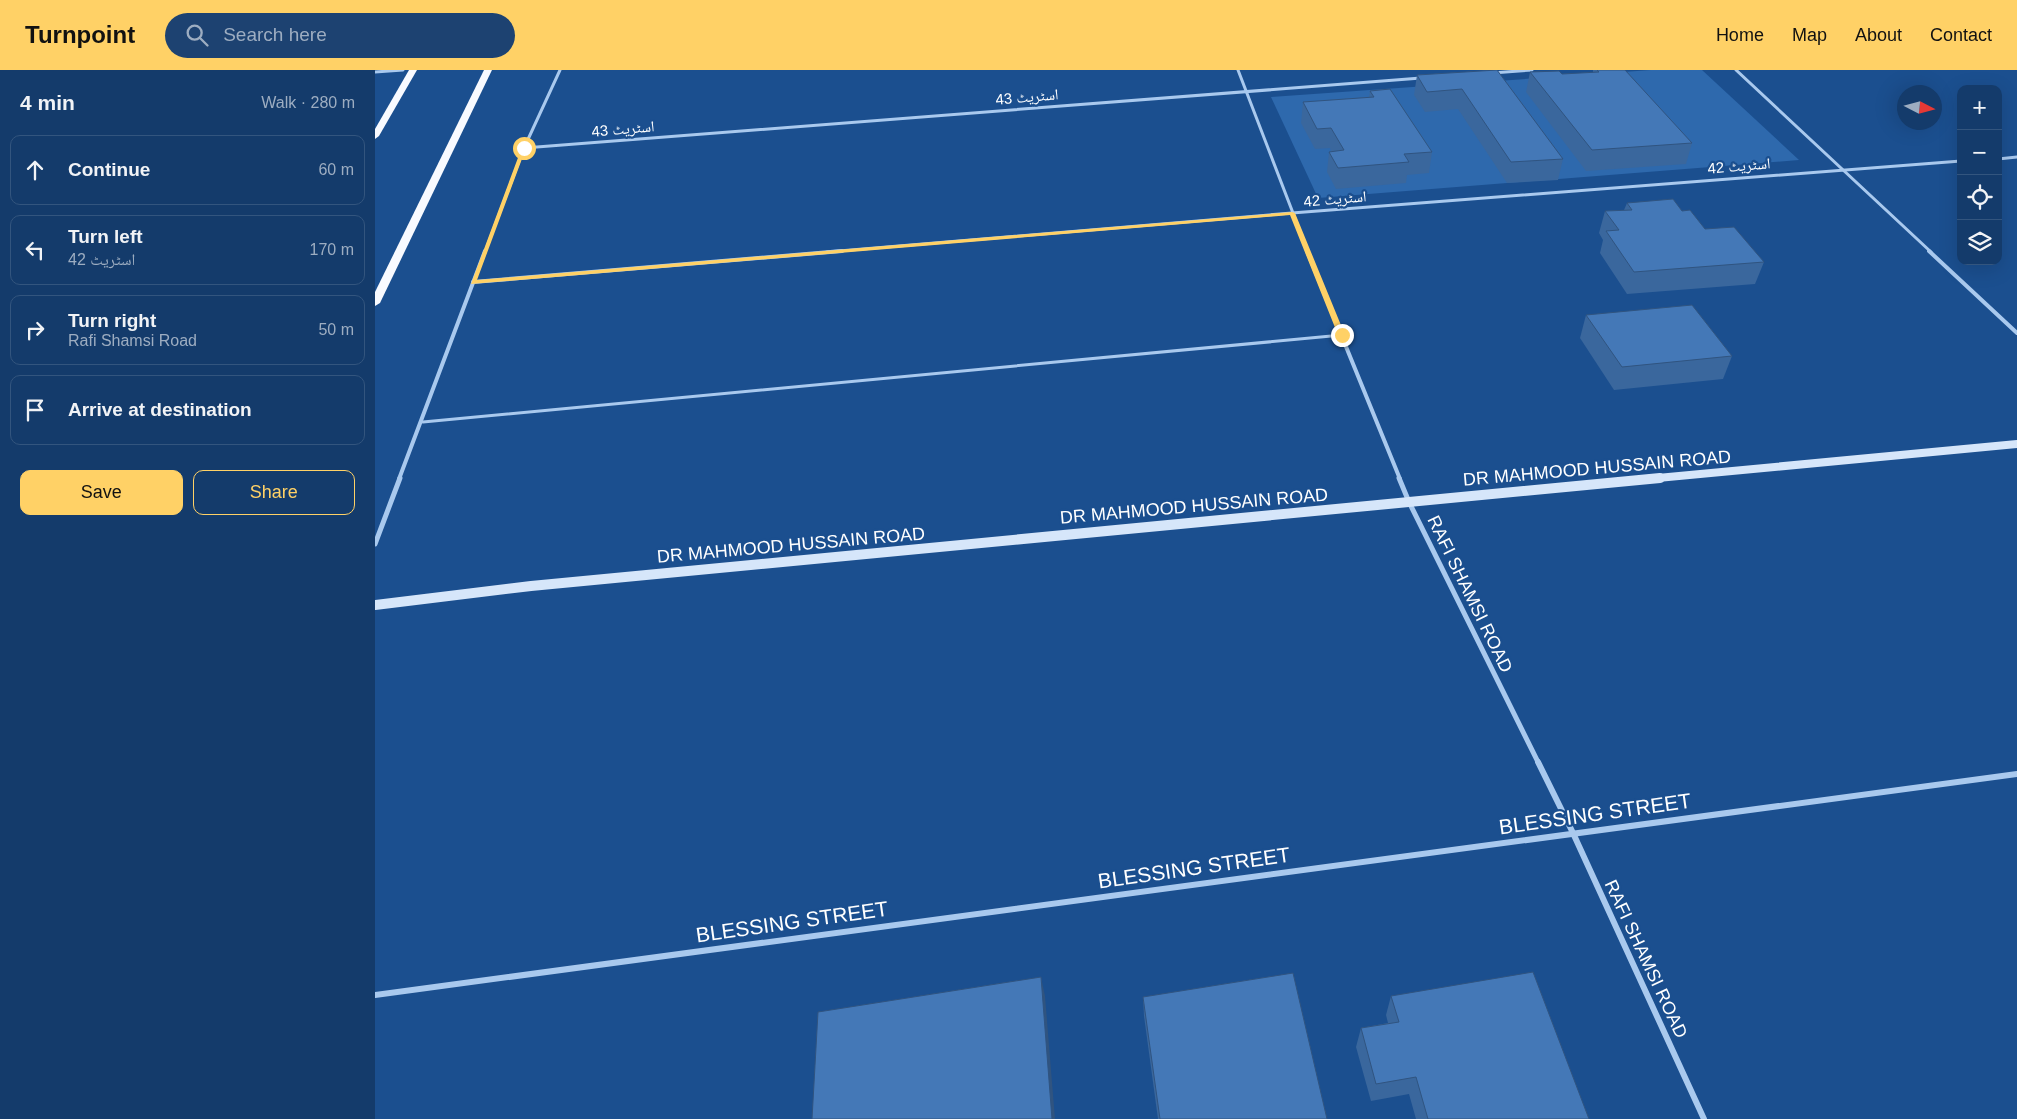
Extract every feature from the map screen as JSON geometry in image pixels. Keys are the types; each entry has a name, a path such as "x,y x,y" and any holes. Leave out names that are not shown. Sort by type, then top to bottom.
{"highway":[{"path":"375,136 413,70"},
{"path":"375,303 488,70"}],"main road":[{"name":"DR MAHMOOD HUSSAIN ROAD","path":"375,605 531,586 2017,444"}],"street":[{"path":"375,72 403,70"},
{"path":"375,544 423,422 473,282 524,148 560,70"},
{"name":"RAFI SHAMSI ROAD","path":"1238,70 1292,213 1409,502 1573,833 1704,1119"},
{"path":"1483,74 1531,70"},
{"path":"1736,70 2017,333"},
{"name":"اسٹریٹ 43","path":"524,148 1424,78"},
{"path":"2002,158 2017,157"},
{"name":"اسٹریٹ 42","path":"473,282 1292,213 1957,161"},
{"name":"BLESSING STREET","path":"375,994 2017,774"}],"lane":[{"path":"423,422 1342,335"}],"shaded area":[{"path":"1651,70 1702,70 1799,160 1318,198 1271,97"}],"building":[{"path":"1497,70 1563,159 1511,162 1462,89 1427,92 1417,75"},
{"path":"1597,70 1625,70 1692,143 1592,150 1530,72 1559,71 1562,74 1599,72"},
{"path":"1390,89 1432,152 1404,154 1409,162 1338,168 1329,152 1344,150 1331,128 1317,129 1303,102 1374,97 1370,91"},
{"path":"1673,199 1682,211 1690,210 1705,229 1734,227 1764,262 1634,272 1606,231 1619,230 1605,211 1632,210 1627,203"},
{"path":"1692,305 1732,356 1622,367 1586,315"},
{"path":"1533,972 1589,1119 1428,1119 1416,1077 1376,1084 1361,1028 1399,1022 1391,996"},
{"path":"1293,973 1327,1119 1160,1119 1143,997"},
{"path":"1041,977 1052,1119 812,1119 818,1012"}],"route":[{"path":"524,148 473,282 734,262 1292,213 1342,335"}]}
